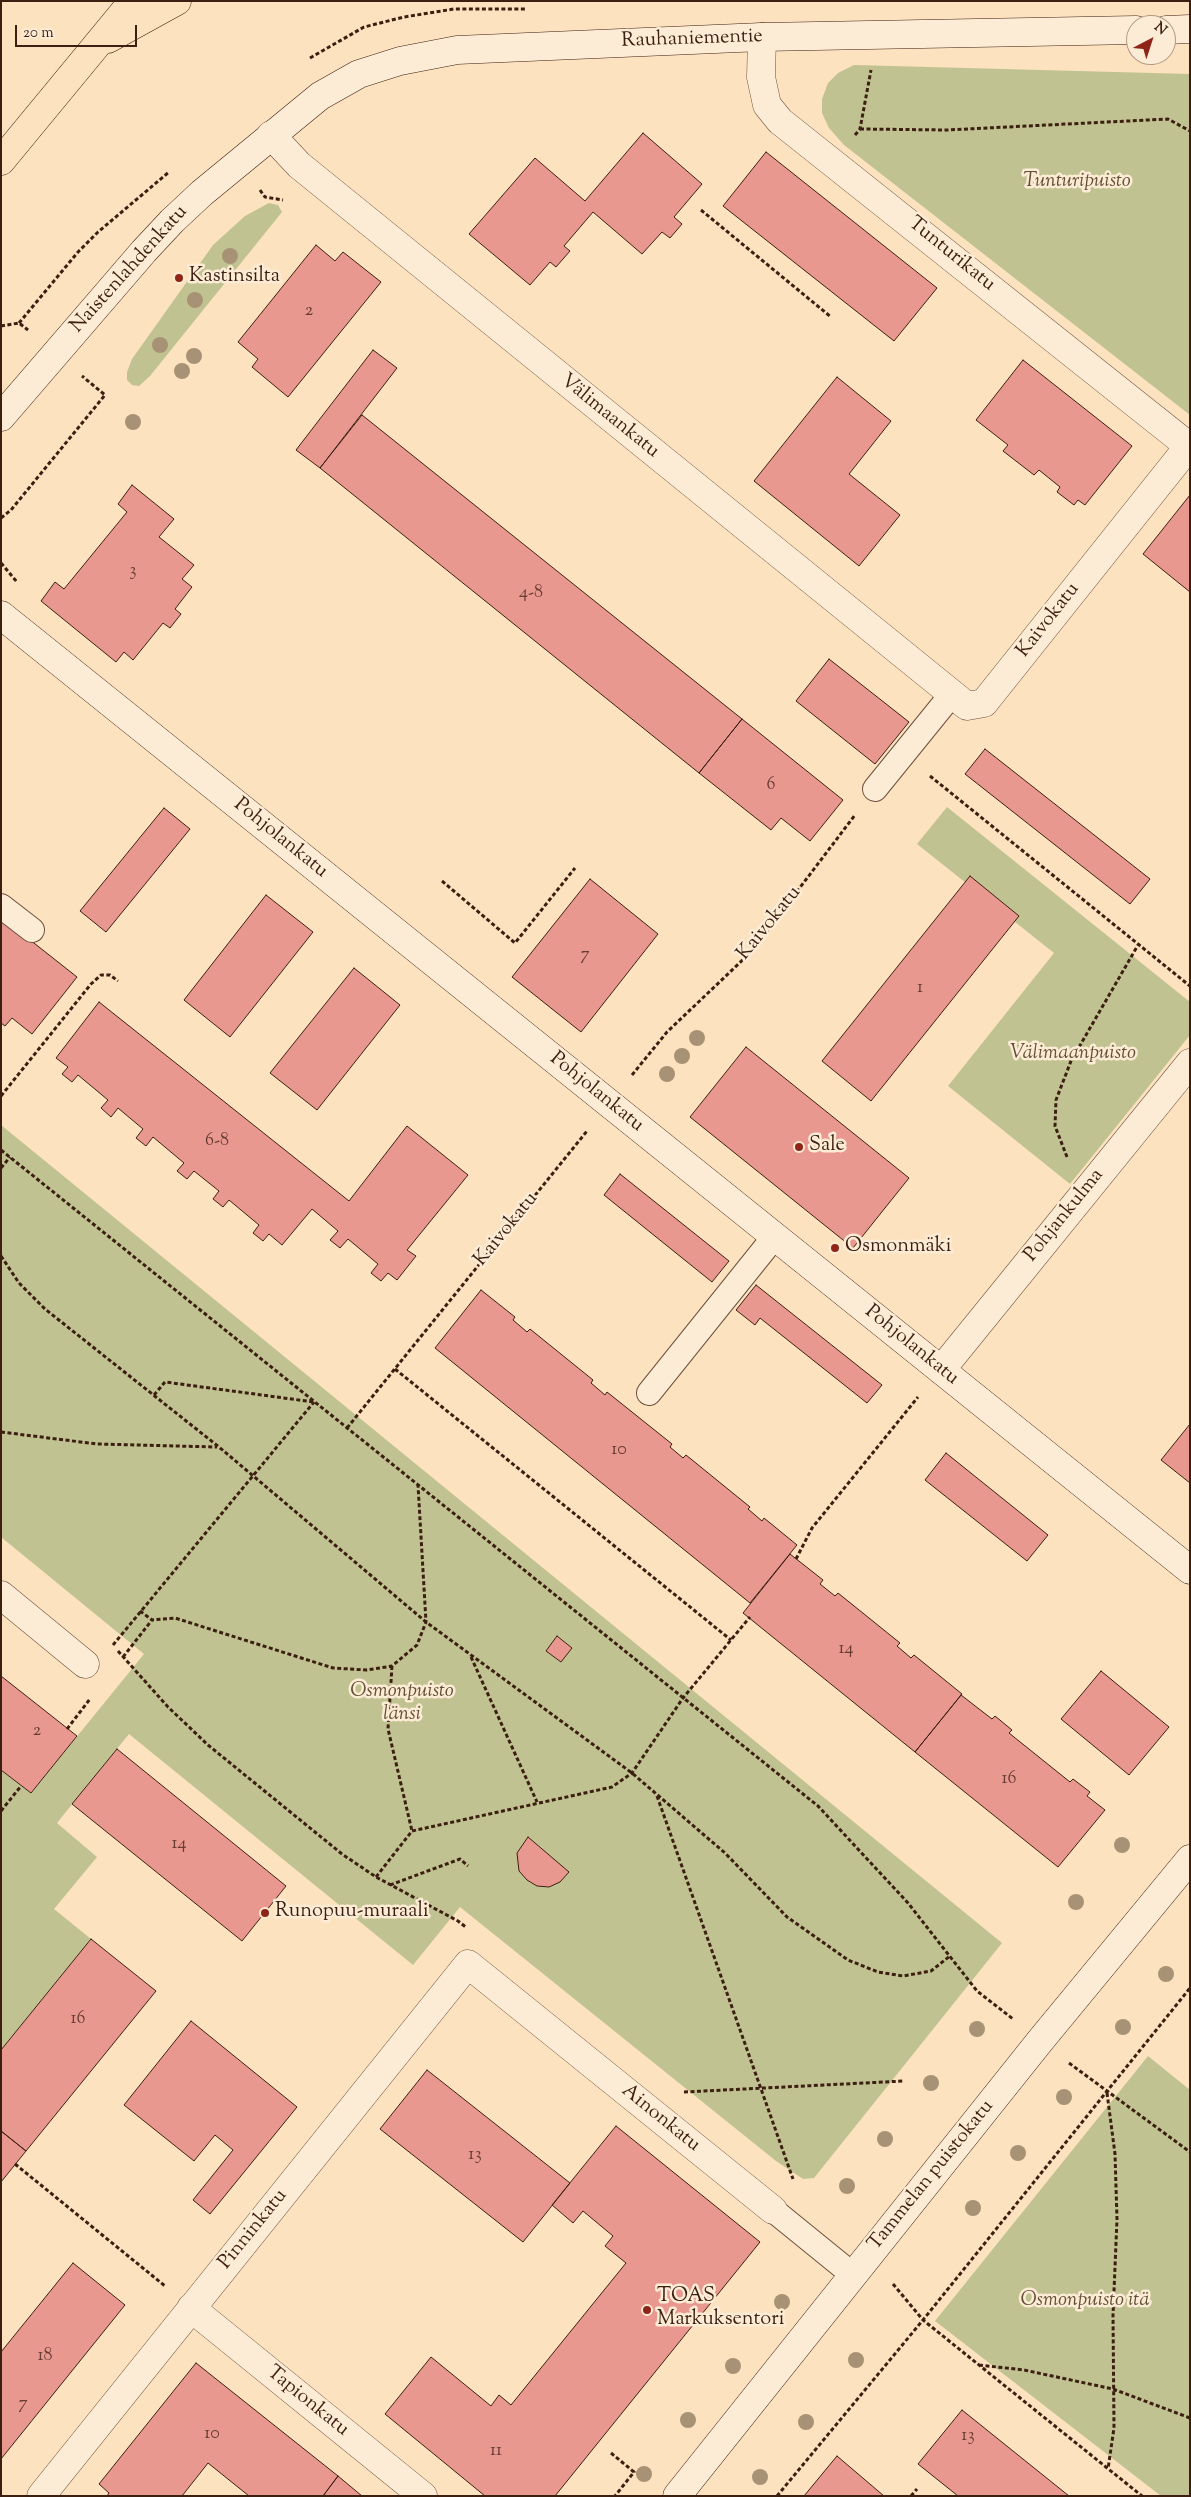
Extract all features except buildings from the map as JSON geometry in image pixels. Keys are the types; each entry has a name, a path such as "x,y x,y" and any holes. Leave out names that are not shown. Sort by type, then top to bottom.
{"main road":[{"path":"1,161 133,1"},
{"path":"95,46 177,1"}],"street":[{"path":"1176,30 1190,29"},
{"name":"Rauhaniementie","path":"271,135 320,96 359,74 400,61 457,50 762,37 1126,30"},
{"name":"Tunturikatu","path":"762,37 761,77 767,106 780,121 1189,447"},
{"name":"Naistenlahdenkatu","path":"1,417 166,227 202,193 271,135"},
{"name":"Välimaankatu","path":"271,135 299,165 952,694"},
{"name":"Kaivokatu","path":"952,694 967,706 984,704 1189,447"},
{"name":"Pohjolankatu","path":"1,615 1190,1570"},
{"name":"Pohjankulma","path":"941,1370 1190,1063"},
{"path":"1,1595 85,1664"},
{"name":"Tammelan puistokatu","path":"677,2496 1040,2041 1190,1859"},
{"name":"Ainonkatu","path":"468,1964 773,2210"},
{"name":"Pinninkatu","path":"40,2496 468,1964"},
{"name":"Tapionkatu","path":"191,2308 422,2496"}],"lane":[{"path":"875,789 952,694"},
{"path":"1,906 32,930"},
{"path":"649,1393 775,1236"},
{"name":"Ainonkatu","path":"773,2210 852,2275"}],"path":[{"path":"833,162 860,129 871,78 871,35"},
{"path":"860,129 947,130 1168,119 1190,131"},
{"path":"701,210 831,316"},
{"path":"904,755 1190,986"},
{"name":"Kaivokatu","path":"347,1428 667,1032 751,952 875,789"},
{"path":"442,881 515,943 575,868"},
{"path":"1087,1189 1068,1158 1055,1126 1056,1100 1071,1061 1138,944"},
{"path":"1,1096 91,984 101,975 110,975 118,981"},
{"path":"1,1150 818,1806 908,1903 978,1991 1106,2093 1190,2152"},
{"path":"1,1168 10,1157"},
{"path":"1,1256 19,1283 45,1308 219,1447 426,1622 471,1657 632,1773 725,1853 787,1917 848,1960 878,1972 903,1976 931,1971 950,1956"},
{"path":"395,1369 731,1640"},
{"path":"154,1396 166,1382 314,1402"},
{"path":"796,1559 812,1528 922,1393"},
{"path":"112,1645 314,1402"},
{"path":"1,1432 97,1444 219,1447"},
{"path":"140,1611 152,1620 175,1618 333,1668 367,1670 392,1666 417,1645 426,1622 418,1484"},
{"path":"376,1877 412,1831 612,1787 632,1773 682,1698 750,1617"},
{"path":"124,1656 152,1620"},
{"path":"105,1639 124,1656 168,1707 208,1745 342,1854 376,1877 458,1921 474,1933"},
{"path":"471,1657 537,1802"},
{"path":"392,1666 388,1729 412,1831"},
{"path":"1,1811 21,1786"},
{"path":"657,1795 796,2187 788,2181"},
{"path":"390,1885 460,1859 468,1866"},
{"path":"777,2496 923,2320 1190,1988"},
{"path":"684,2098 676,2092 904,2081"},
{"path":"1106,2093 1116,2164 1117,2219 1113,2389 1114,2428 1108,2470"},
{"path":"15,2164 166,2287"},
{"path":"895,2286 923,2320 1142,2496"},
{"path":"978,2364 1024,2370 1113,2389 1190,2418"},
{"path":"611,2453 634,2472 615,2496"},
{"path":"911,2496 917,2489"}],"green space":[{"name":"Tunturipuisto","path":"854,65 1190,74 1190,415 844,145 829,128 822,113 822,99 828,83 838,73"},
{"path":"269,203 278,205 282,212 150,376 139,386 132,385 127,380 127,372 132,359 213,245 245,216"},
{"name":"Välimaanpuisto","path":"947,807 1190,1002 1190,1035 1070,1184 948,1086 1054,953 917,844"},
{"name":"Osmonpuisto länsi","path":"1,1125 1002,1943 814,2178 803,2179 776,2161 460,1907 413,1965 129,1734 57,1823 97,1857 54,1909 91,1939 1,2050 1,1770 31,1793 144,1654 1,1537"},
{"name":"Osmonpuisto itä","path":"1148,2056 1190,2090 1190,2496 1161,2496 935,2321"}],"place":[{"name":"Kastinsilta","path":"179,278"},
{"name":"Sale","path":"799,1147"},
{"name":"Osmonmäki","path":"835,1248"},
{"name":"Runopuu-muraali","path":"265,1913"},
{"name":"TOAS Markuksentori","path":"647,2310"}]}
